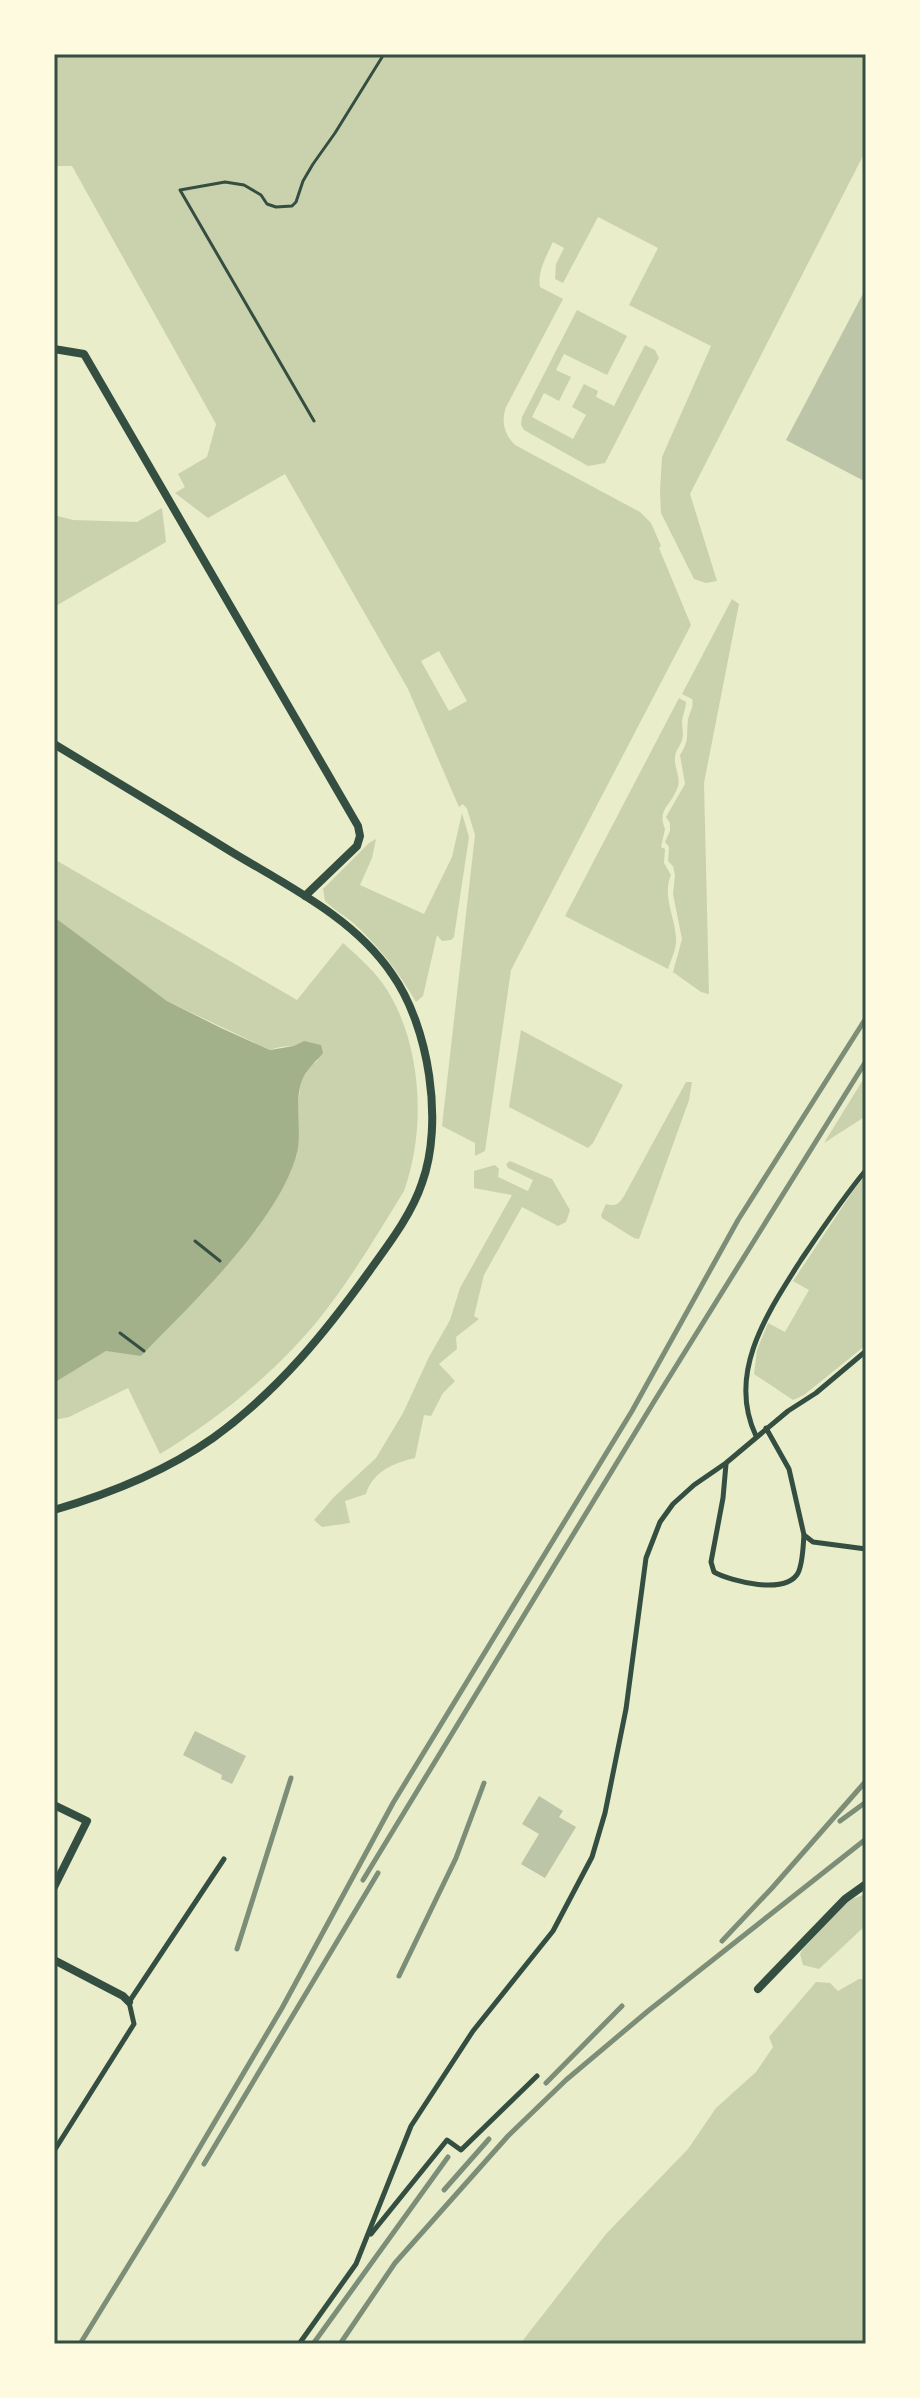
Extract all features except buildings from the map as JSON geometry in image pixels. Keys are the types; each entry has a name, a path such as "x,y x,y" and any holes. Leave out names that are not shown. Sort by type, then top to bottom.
{"street":[{"path":"54,349 84,354 358,826 360,836 357,846 305,896"},
{"path":"54,744 305,896 344,925 379,957 398,983 415,1015 428,1069 431,1104 428,1160 420,1190 385,1250 324,1334 245,1413 205,1443 162,1468 54,1510"},
{"path":"54,1805 87,1821 54,1887"},
{"path":"758,1989 845,1899 866,1884"},
{"path":"54,1960 129,2002"}],"lane":[{"path":"756,1436 750,1424 746,1385 759,1329 817,1236 866,1170"},
{"path":"299,2344 356,2264 411,2126 473,2031 553,1931 592,1857 605,1813 626,1709 641,1589 650,1548 660,1522 673,1504 694,1485 816,1393 866,1351"},
{"path":"726,1463 711,1562 714,1572 727,1579 770,1585 789,1582 798,1573 804,1535 789,1469 766,1428"},
{"path":"804,1535 813,1542 866,1549"},
{"path":"54,2151 134,2024 129,2002 224,1859"},
{"path":"366,2240 447,2140 461,2150 537,2076"}],"path":[{"path":"314,421 180,190 225,182 244,185 261,195 267,204 292,206 313,164 384,54"},
{"path":"195,1241 220,1261"},
{"path":"120,1333 144,1351"}],"shaded area":[{"path":"54,54 866,54 866,150 690,494 717,581 706,583 694,579 661,513 662,457 711,346 629,305 658,248 598,217 563,283 555,279 556,264 564,248 553,242 543,264 540,287 563,299 506,407 504,423 508,437 515,445 640,512 651,523 691,625 511,970 485,1151 475,1156 475,1143 442,1126 475,835 467,809 463,804 459,807 408,689 285,474 208,518 175,493 185,487 178,474 207,457 216,424 72,166 54,166","holes":["439,651 467,701 449,711 421,661"]},
{"path":"577,310 627,336 607,375 564,354 556,370 571,377 559,401 544,393 532,417 573,439 586,415 572,407 584,384 598,391 596,397 614,406 645,345 655,350 659,358 605,463 588,466 524,430 521,425 522,417"},
{"path":"162,508 166,542 54,607 54,515 73,520 137,522"},
{"path":"732,599 739,604 704,783 709,994 701,992 673,972 682,939 673,894 675,875 668,861 669,847 665,842 670,831 666,817 685,784 680,755 686,742 692,699 682,694"},
{"path":"679,698 686,702 682,721 683,738 675,755 678,785 663,812 665,829 661,847 665,849 664,863 671,875 668,899 676,938 668,969 565,916"},
{"path":"462,813 469,837 454,937 442,941 437,935 423,996 416,1002 379,949 325,901 323,889 376,839 372,858 360,885 424,914 452,857"},
{"path":"54,859 297,1000 343,943 374,972 389,993 400,1015 414,1064 418,1116 411,1167 404,1191 363,1256 319,1319 284,1358 225,1410 160,1454 128,1388 69,1417 54,1420 54,1383 106,1351 257,1229 280,1192 297,1155 301,1081 318,1060 295,1048 284,1046 270,1050 167,1001 64,926 54,916"},
{"path":"54,917 167,1001 270,1050 304,1041 321,1045 323,1053 301,1083 296,1157 270,1210 251,1237 141,1356 106,1351 54,1383"},
{"path":"521,1030 623,1085 588,1148 509,1107"},
{"path":"866,1075 866,1116 824,1143"},
{"path":"686,1082 692,1082 689,1100 639,1239 634,1238 601,1215 606,1204 617,1204 624,1196"},
{"path":"510,1161 552,1179 570,1210 566,1222 558,1226 522,1207 484,1275 474,1316 479,1319 456,1337 457,1349 439,1364 455,1381 443,1393 431,1416 424,1415 415,1458 385,1469 374,1479 366,1494 345,1501 350,1523 322,1527 314,1520 376,1458 403,1413 450,1320 460,1288 512,1195 474,1188 474,1171 495,1165 499,1169 498,1177 528,1191 533,1180 508,1168 506,1164"},
{"path":"866,1175 866,1345 804,1395 793,1400 754,1374 757,1350 768,1323 785,1332 809,1290 793,1281"},
{"path":"866,1894 866,1925 819,1969 803,1965 800,1954 803,1949 849,1900"},
{"path":"859,1979 866,1979 866,2344 520,2344 606,2234 688,2149 716,2108 756,2072 773,2047 769,2037 816,1982 830,1983 838,1991"}],"railway":[{"path":"80,2344 282,2008 393,1803 632,1411 738,1220 866,1018"},
{"path":"363,1880 866,1061"},
{"path":"237,1949 291,1778"},
{"path":"722,1941 866,1781"},
{"path":"399,1976 456,1858 484,1783"},
{"path":"840,1821 866,1802"},
{"path":"340,2344 395,2263 508,2136 566,2080 648,2011 866,1839"},
{"path":"204,2164 378,1873"},
{"path":"546,2083 622,2006"},
{"path":"444,2190 489,2139"},
{"path":"313,2344 448,2157"}]}
